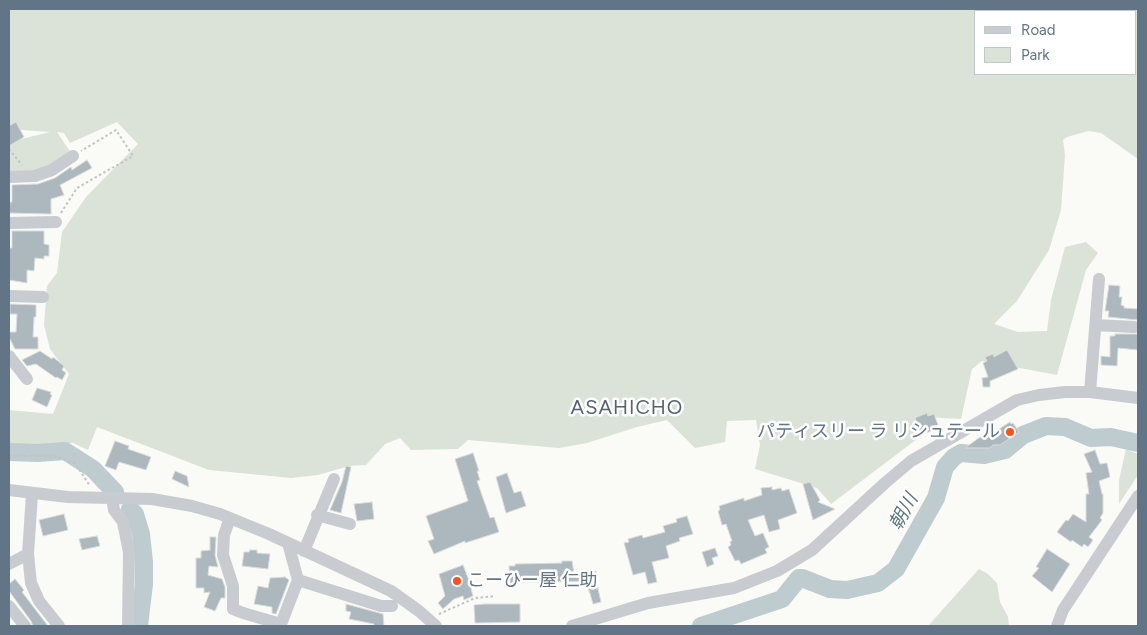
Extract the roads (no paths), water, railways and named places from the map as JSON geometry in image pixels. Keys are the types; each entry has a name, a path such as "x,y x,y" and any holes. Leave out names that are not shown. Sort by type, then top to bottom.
{"street":[{"path":"9,177 31,176 52,170 73,156"},
{"path":"9,223 56,222"},
{"path":"1090,392 1099,279"},
{"path":"9,296 43,297"},
{"path":"1096,325 1134,327"},
{"path":"9,356 27,379"},
{"path":"572,626 648,603 734,588 761,578 794,562 812,550 885,483 911,462 1017,400 1039,395 1090,392 1138,398"},
{"path":"304,551 317,515 334,480"},
{"path":"9,490 32,494 152,500 177,503 206,510 230,518 391,592 432,622"},
{"path":"32,494 28,554 31,582 39,602 58,626"},
{"path":"1057,626 1063,610 1138,496"},
{"path":"112,498 114,510 123,522 130,552 128,626"},
{"path":"317,515 350,524"},
{"path":"230,518 224,535 223,556 233,586 232,608 243,613 281,624 298,580 288,544"},
{"path":"9,564 28,554"},
{"path":"298,580 381,606 392,606"},
{"path":"9,606 25,626"}],"waterway":[{"name":"朝川","path":"701,626 782,599 799,578 830,589 847,590 878,583 896,569 936,498 945,467 954,457 961,453 984,455 1005,450 1023,435 1046,426 1065,427 1091,438 1111,437 1138,443"},
{"path":"9,452 38,453 65,451 93,469 115,492"},
{"path":"130,509 135,514 141,534 144,562 144,584 139,626"}],"place":[{"name":"パティスリー ラ リシュテール","path":"1010,432"},
{"name":"こーひー屋 仁助","path":"457,581"}],"district":[{"name":"ASAHICHO","path":"627,408"}]}
